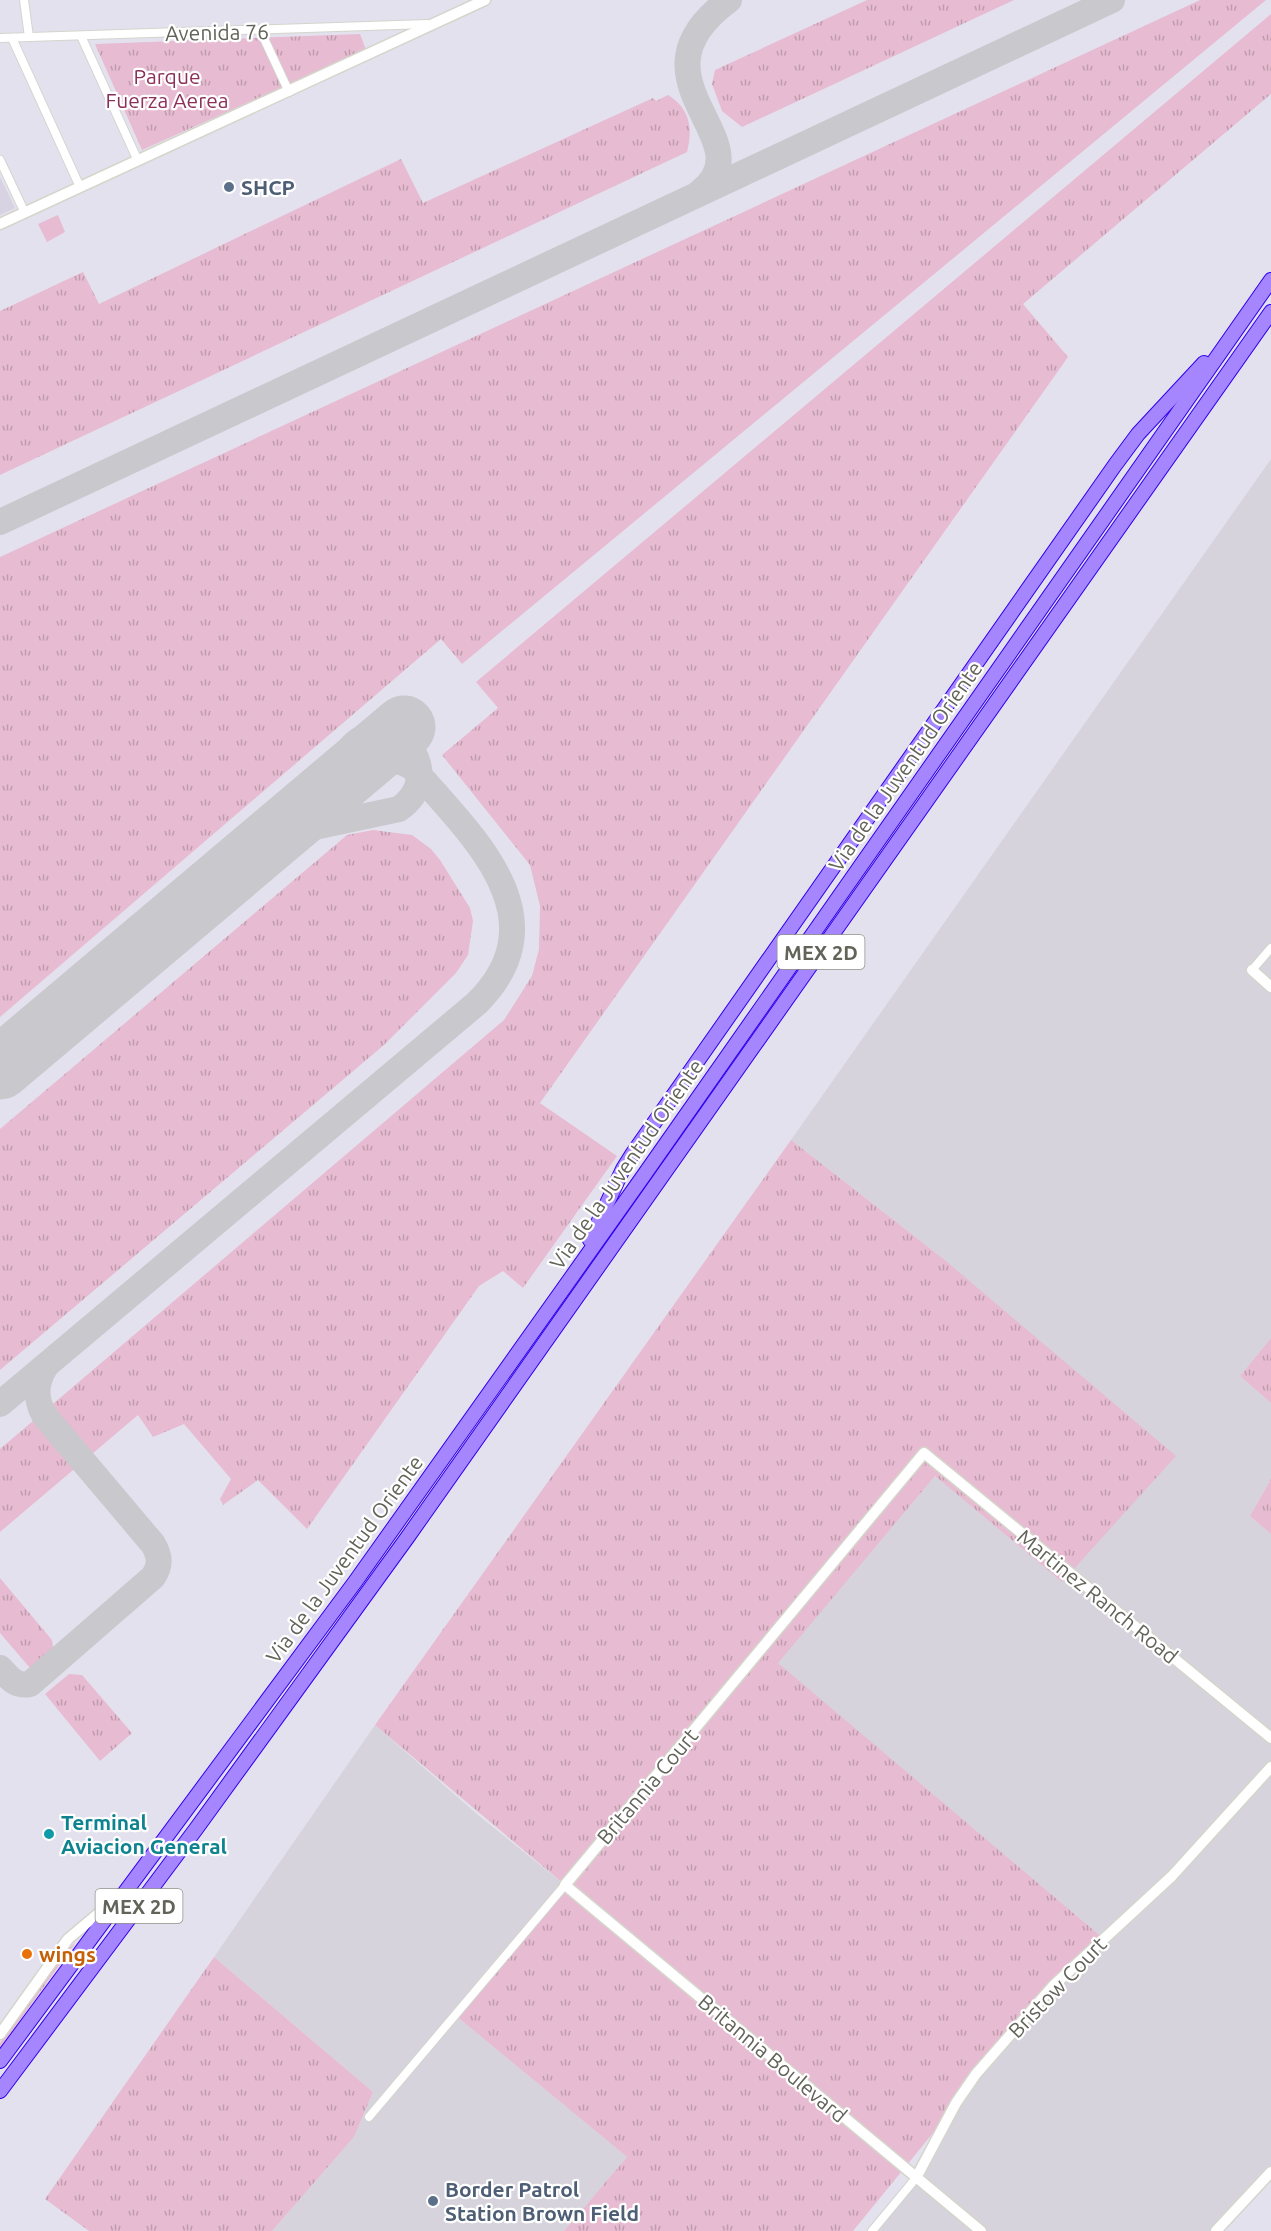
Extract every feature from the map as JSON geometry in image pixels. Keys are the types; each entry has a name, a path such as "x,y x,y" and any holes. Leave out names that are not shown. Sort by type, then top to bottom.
{"highway":[{"name":"Via de la Juventud Oriente","path":"0,2061 355,1582 1271,280"},
{"name":"Via de la Juventud Oriente","path":"0,2091 196,1829 626,1229 1271,312"},
{"path":"577,1269 623,1169 725,1020 1115,465 1138,434 1240,325"},
{"path":"355,1582 368,1590"}],"street":[{"path":"24,0 29,38"},
{"path":"0,224 485,0"},
{"name":"Avenida 76","path":"0,38 261,32 434,24"},
{"path":"261,32 289,92"},
{"path":"81,36 138,161"},
{"path":"12,38 80,187"},
{"path":"0,160 25,213"},
{"path":"1271,948 1252,970 1271,987"},
{"name":"Martinez Ranch Road","path":"924,1453 1271,1738"},
{"name":"Britannia Court","path":"369,2117 924,1453"},
{"name":"Bristow Court","path":"872,2231 916,2178 956,2103 976,2074 1053,1986 1172,1876 1271,1767"},
{"name":"Britannia Boulevard","path":"565,1885 981,2231"},
{"path":"0,2034 68,1939 123,1893"},
{"path":"1216,2231 1271,2172"}],"shaded area":[{"path":"0,177 15,208 0,215"},
{"path":"1271,459 1271,1338 1240,1376 1271,1403 1271,1479 1250,1516 1271,1534 1271,2172 1216,2231 872,2231 916,2178 956,2103 1053,1986 1104,1939 777,1663 935,1476 1062,1582 941,1257 791,1140"},
{"path":"375,1725 479,1816 565,1885 455,2015 627,2157 564,2231 272,2231 354,2137 373,2092 214,1957"}],"green space":[{"path":"867,0 1014,0 742,127 722,111 712,84 715,70"},
{"path":"1200,0 1266,0 462,664 441,639 0,1017 0,557"},
{"path":"1271,14 1271,94 1023,304 1068,357 540,1103 617,1156 523,1288 503,1271 479,1286 307,1529 258,1480 223,1505 220,1499 231,1479 184,1424 153,1437 138,1415 0,1532 0,1449 504,1020 532,976 539,949 540,906 530,865 442,755 498,708 476,682"},
{"name":"Parque Fuerza Aerea","path":"360,34 366,50 142,150 95,44"},
{"path":"668,95 681,106 688,120 690,135 687,152 0,475 0,311 83,272 99,304 401,159 423,203 653,98 656,101"},
{"path":"58,215 65,232 47,242 38,224"},
{"path":"373,830 412,835 431,849 470,908 473,921 468,955 456,973 384,1045 0,1370 0,1129 347,835"},
{"path":"791,1140 941,1257 1176,1456 1062,1582 935,1476 778,1663 1104,1939 1053,1986 853,2231 564,2231 627,2157 455,2015 564,1884 375,1725"},
{"path":"1271,1338 1271,1403 1240,1376"},
{"path":"1271,1479 1271,1534 1250,1516"},
{"path":"0,1578 52,1640 54,1653 35,1669 30,1668 0,1633"},
{"path":"69,1674 82,1675 132,1733 100,1761 45,1694"},
{"path":"76,1942 0,2048 0,2043 67,1950"},
{"path":"214,1957 373,2092 354,2137 272,2231 89,2231 45,2199"}],"taxiway":[{"path":"700,192 716,172 718,151 690,82 688,56 699,29 729,0"},
{"path":"0,522 1112,0"},
{"path":"265,845 286,833 399,809 413,795 419,780 418,765 412,751 402,740 389,734 374,733 353,745 332,787 322,796"},
{"path":"0,1404 477,1003 501,971 511,939 510,909 499,878 481,849 460,821 413,768 393,760 358,766"},
{"path":"0,1668 17,1683 30,1684 153,1577 158,1564 153,1544 44,1415 37,1391 46,1366"}],"runway":[{"path":"0,1068 404,727"}],"place":[{"name":"SHCP","path":"229,187"},
{"name":"Terminal Aviacion General","path":"49,1834"},
{"name":"wings","path":"27,1954"},
{"name":"Border Patrol Station Brown Field","path":"433,2201"}]}
